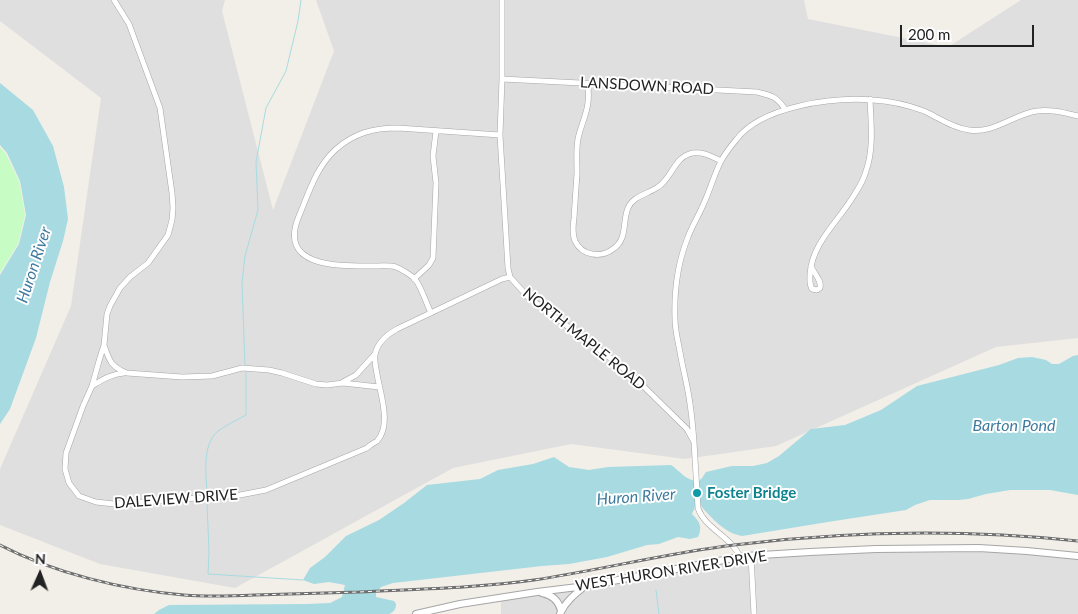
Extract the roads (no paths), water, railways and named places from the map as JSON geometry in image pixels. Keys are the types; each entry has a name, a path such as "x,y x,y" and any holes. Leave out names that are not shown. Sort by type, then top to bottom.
{"street":[{"name":"DALEVIEW DRIVE","path":"114,0 129,24 160,108 172,193 172,220 168,235 148,263 130,277 120,288 110,306 107,314 104,345 92,386 66,453 65,470 69,483 79,496 96,502 114,504 240,495 266,490 367,448 376,441 382,432 385,420 375,354"},
{"name":"NORTH MAPLE ROAD","path":"502,0 500,135 510,277 528,297 610,357 635,378 687,429 694,442"},
{"name":"LANSDOWN ROAD","path":"502,79 757,92 778,100 785,110"},
{"path":"588,84 588,103 577,146 573,227 575,240 579,247 587,252 593,255 602,255 614,249 623,237 628,206 634,200 665,181 684,156 691,153 701,153 721,161"},
{"path":"740,557 737,550 728,540 703,519 698,508 690,404 674,321 675,294 679,268 687,238 705,201 721,161 737,138 747,128 785,110 821,102 854,99 885,100 905,105 957,127 972,130 989,129 1037,111 1046,110 1078,116"},
{"path":"811,266 814,254 857,192 866,172 870,156 871,138 870,99"},
{"path":"431,314 414,279 394,266 332,264 307,258 300,251 294,238 296,224 321,165 336,150 354,137 381,128 500,135"},
{"path":"414,279 429,265 433,258 436,183 433,156 436,130"},
{"path":"343,383 356,375 375,354 382,341 389,334 502,279 510,277"},
{"path":"104,345 112,365 127,373"},
{"path":"92,386 107,377 118,374 182,377 212,376 242,368 275,371 316,384 343,383 379,387"},
{"name":"WEST HURON RIVER DRIVE","path":"416,614 460,604 586,586 751,556 876,549 979,548 1078,556"},
{"path":"751,556 754,614"},
{"path":"560,613 574,594 586,586"},
{"path":"537,592 548,594 557,600 560,606 560,613"}],"water":[{"name":"Huron River","path":"0,83 33,110 53,146 64,187 68,219 36,338 10,409 0,424 0,275 19,244 26,215 20,181 7,153 0,145"},
{"name":"Barton Pond","path":"1078,355 1078,495 1050,490 1010,490 968,499 930,500 906,510 742,536 724,528 700,505 696,505 692,514 700,524 698,537 690,539 678,537 659,544 647,545 607,557 569,564 393,583 381,587 376,593 376,597 394,601 396,604 394,610 389,614 154,614 169,605 330,603 342,597 345,585 329,582 314,584 303,580 310,568 325,557 346,536 379,520 427,485 480,479 498,470 533,464 554,457 569,467 589,470 608,467 671,465 687,478 699,481 706,472 732,466 753,466 767,463 779,456 811,429 845,425 881,410 917,386 999,365 1018,358 1032,357 1046,360 1052,364 1059,364"}],"waterway":[{"path":"245,365 242,283 245,256 258,210 256,162 266,108 286,71 301,0"},
{"path":"207,492 206,460 209,443 218,431 246,415 246,372"},
{"path":"207,502 208,574 303,580"},
{"path":"656,590 659,614"}],"railway":[{"path":"0,545 43,564 89,579 161,593 220,596 359,592 512,583 709,548 777,540 863,534 949,533 1078,541"}],"place":[{"name":"Foster Bridge","path":"697,493"}]}
